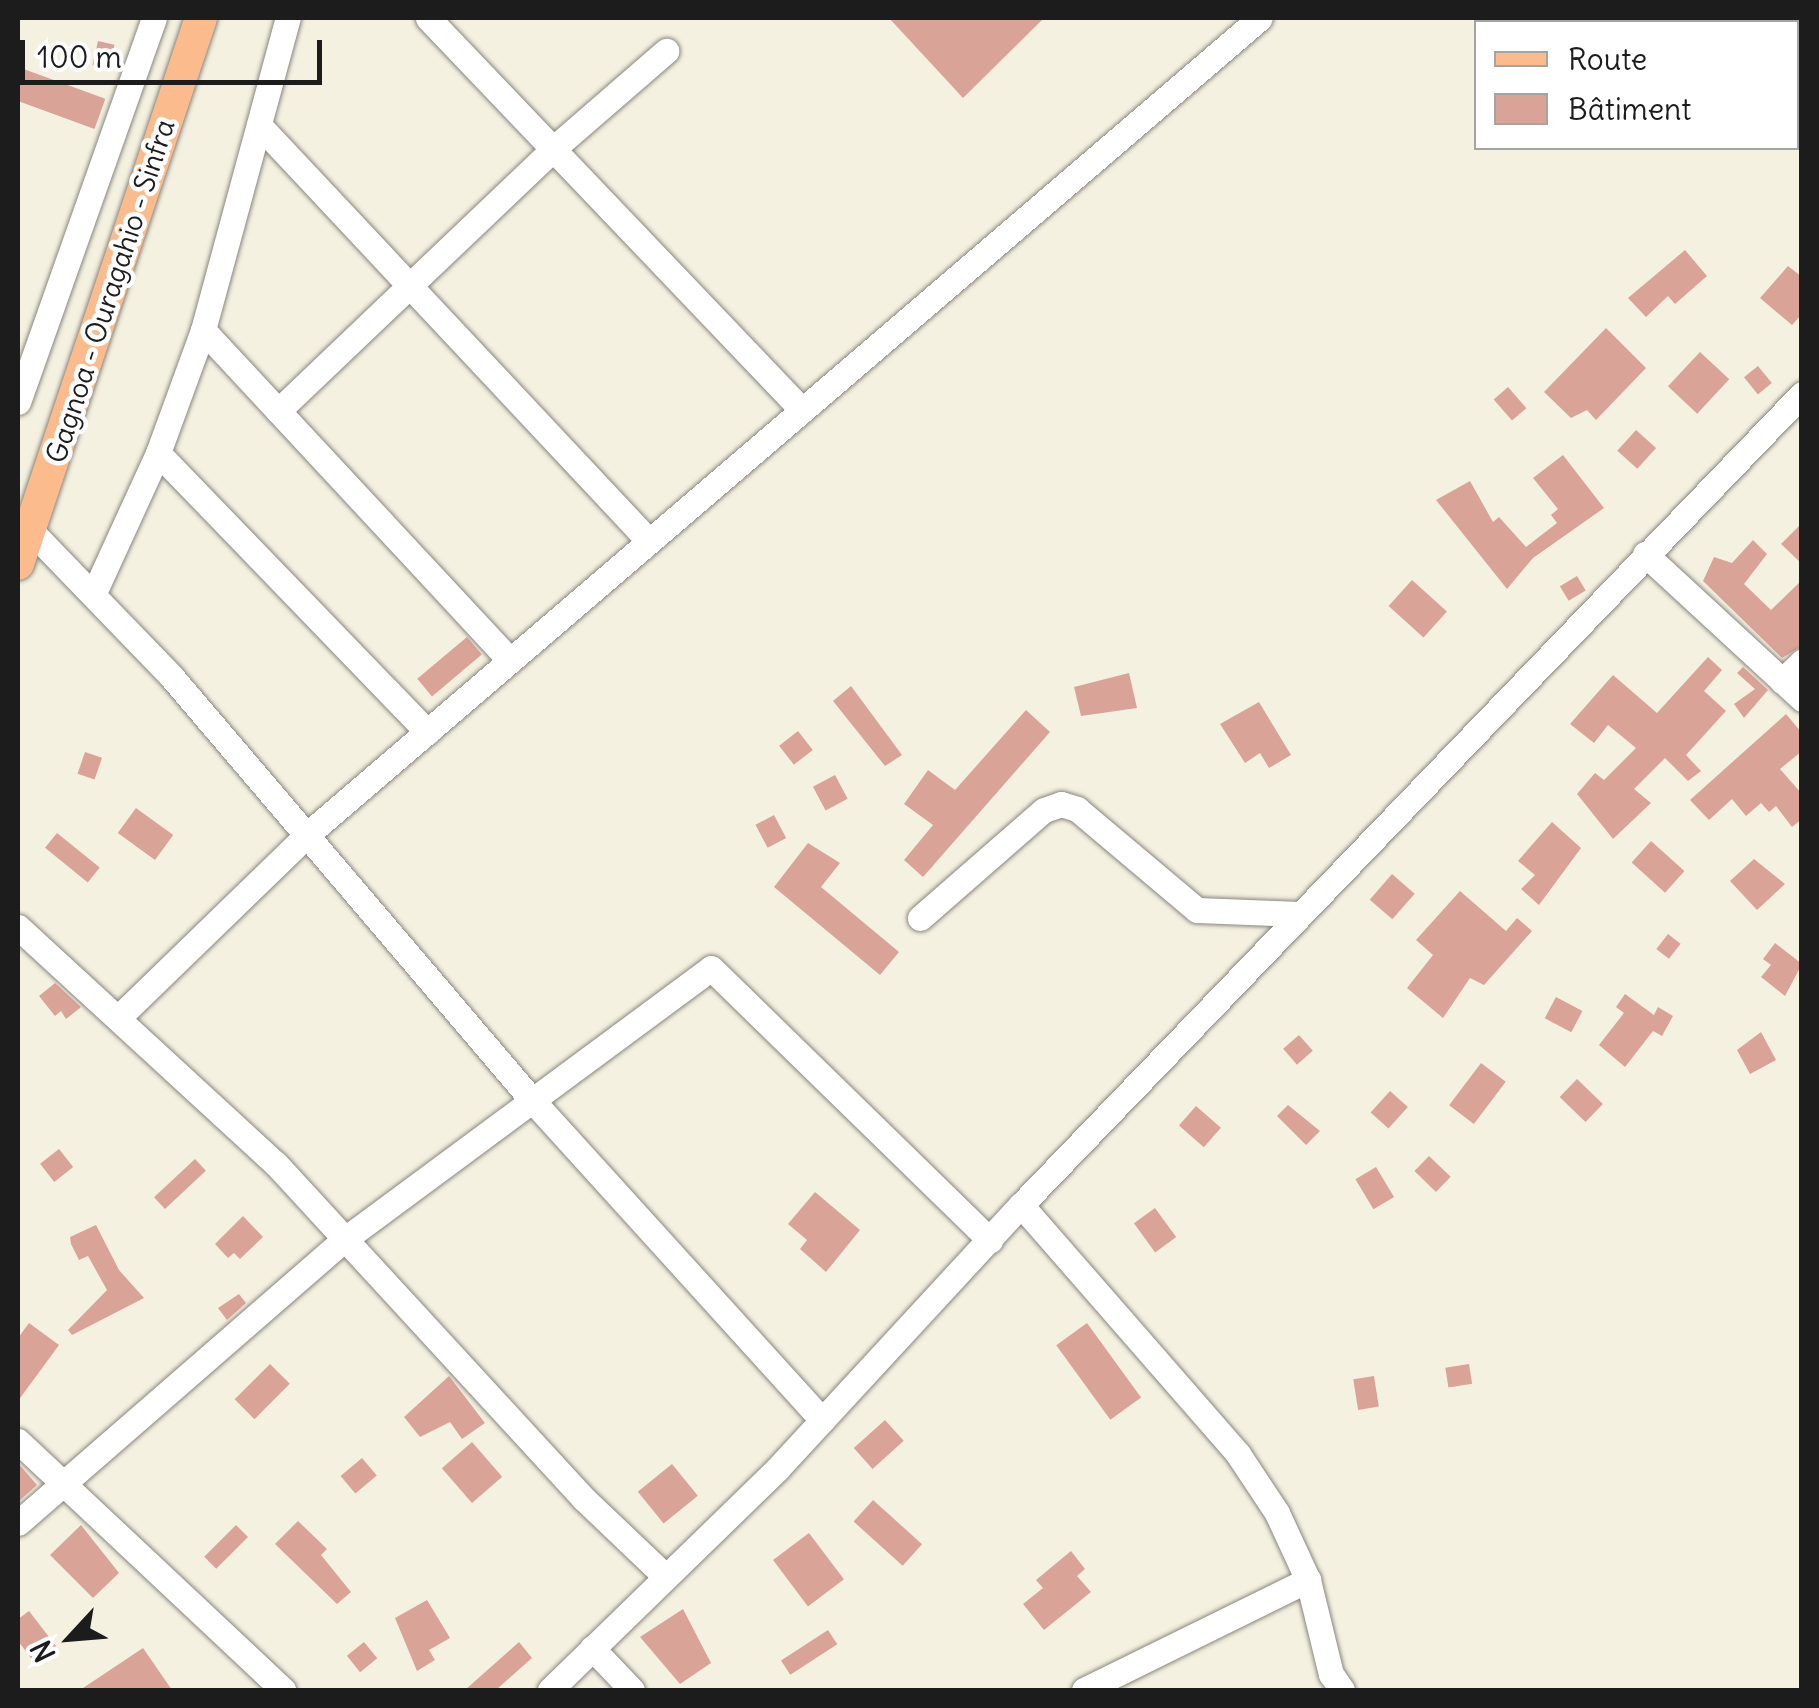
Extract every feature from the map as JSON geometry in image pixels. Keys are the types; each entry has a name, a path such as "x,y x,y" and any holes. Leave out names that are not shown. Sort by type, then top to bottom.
{"main road":[{"name":"Gagnoa - Ouragahio - Sinfra","path":"18,564 201,18"}],"street":[{"path":"18,402 154,18"},
{"path":"93,595 158,453 202,330 288,18"},
{"path":"428,18 802,410"},
{"path":"119,1016 309,833 1260,18"},
{"path":"278,411 553,149 666,51"},
{"path":"259,125 649,541"},
{"path":"202,330 510,660"},
{"path":"550,1690 822,1420 1021,1205 1802,394"},
{"path":"158,453 427,732"},
{"path":"31,531 309,833 532,1100 822,1420"},
{"path":"1645,554 1802,699"},
{"path":"1782,681 1802,662"},
{"path":"920,918 1044,810 1061,804 1078,809 1197,910 1300,914"},
{"path":"18,928 119,1016 345,1239 583,1498 665,1576"},
{"path":"18,1523 345,1239 711,968 990,1240"},
{"path":"1021,1205 1238,1454 1277,1513 1308,1580 1331,1674 1342,1690"},
{"path":"18,1441 60,1488 284,1690"},
{"path":"1084,1690 1308,1580"},
{"path":"592,1648 632,1690"}],"building":[{"path":"889,18 1044,18 963,98"},
{"path":"98,41 115,45 109,69 92,65"},
{"path":"18,67 105,99 94,129 18,101"},
{"path":"1685,250 1707,276 1675,304 1668,296 1646,317 1628,298"},
{"path":"1788,266 1802,277 1802,314 1792,325 1760,298"},
{"path":"1606,328 1646,368 1596,420 1587,410 1571,418 1544,392"},
{"path":"1700,352 1729,379 1697,414 1668,386"},
{"path":"1758,366 1772,383 1758,394 1744,377"},
{"path":"1508,387 1526,408 1512,421 1494,399"},
{"path":"1636,430 1656,448 1637,469 1617,451"},
{"path":"1563,455 1604,508 1533,558 1507,589 1436,500 1470,481 1493,522 1499,517 1526,547 1557,523 1551,515 1558,509 1533,478"},
{"path":"1802,523 1802,564 1781,544"},
{"path":"1753,540 1767,554 1744,584 1771,610 1802,580 1802,646 1782,658 1703,581 1714,557 1732,563"},
{"path":"1577,576 1586,591 1569,601 1560,586"},
{"path":"1412,580 1447,611 1424,637 1389,606"},
{"path":"467,637 482,655 432,696 417,679"},
{"path":"1708,657 1722,670 1704,691 1726,711 1686,755 1701,771 1688,781 1665,758 1634,789 1651,803 1613,839 1577,794 1595,773 1604,780 1636,748 1608,725 1594,743 1570,724 1613,675 1657,713"},
{"path":"1743,667 1768,690 1744,718 1734,704 1755,689 1737,673"},
{"path":"1129,673 1137,708 1081,716 1074,687"},
{"path":"851,686 902,755 885,766 833,701"},
{"path":"1259,702 1291,755 1269,768 1260,753 1245,763 1220,724"},
{"path":"1026,710 1050,732 923,877 904,860 933,825 904,804 928,770 955,790"},
{"path":"1786,714 1802,733 1802,751 1780,769 1802,794 1802,819 1792,827 1776,806 1769,812 1761,803 1746,816 1732,799 1709,820 1690,800"},
{"path":"798,731 813,750 794,765 779,746"},
{"path":"85,752 102,758 95,780 78,774"},
{"path":"835,775 848,799 826,811 813,787"},
{"path":"136,808 173,835 155,860 118,833"},
{"path":"774,815 786,838 768,848 755,825"},
{"path":"1552,822 1581,848 1539,905 1521,889 1535,875 1518,861"},
{"path":"57,833 100,868 88,882 45,848"},
{"path":"1651,841 1684,871 1665,893 1632,863"},
{"path":"808,843 840,863 821,887 899,952 880,975 774,887"},
{"path":"1754,859 1785,884 1757,910 1730,881"},
{"path":"1392,874 1415,894 1392,919 1370,900"},
{"path":"1460,891 1506,931 1517,918 1532,931 1484,985 1470,978 1443,1018 1407,988 1433,955 1416,940"},
{"path":"1668,934 1681,944 1669,959 1656,949"},
{"path":"1775,943 1802,964 1785,996 1761,977 1771,965 1763,959"},
{"path":"55,983 81,1007 66,1019 61,1011 55,1016 39,996"},
{"path":"1625,994 1654,1015 1658,1007 1673,1016 1662,1036 1653,1031 1625,1067 1599,1045 1624,1013 1616,1007"},
{"path":"1556,997 1582,1011 1571,1032 1545,1018"},
{"path":"1761,1032 1776,1060 1750,1074 1737,1050"},
{"path":"1299,1035 1313,1051 1297,1065 1283,1049"},
{"path":"1481,1063 1506,1082 1474,1124 1449,1105"},
{"path":"1577,1079 1603,1104 1586,1122 1560,1097"},
{"path":"1390,1091 1408,1107 1388,1129 1371,1113"},
{"path":"1288,1105 1320,1131 1306,1145 1277,1116"},
{"path":"1196,1106 1221,1128 1204,1147 1179,1126"},
{"path":"59,1149 73,1167 54,1182 40,1164"},
{"path":"1429,1156 1451,1177 1436,1192 1414,1171"},
{"path":"195,1159 206,1171 165,1209 154,1197"},
{"path":"1376,1167 1394,1197 1373,1209 1355,1179"},
{"path":"815,1192 860,1230 826,1272 800,1249 807,1240 788,1224"},
{"path":"1155,1208 1176,1237 1155,1252 1134,1223"},
{"path":"243,1216 263,1237 240,1259 234,1253 228,1258 215,1244"},
{"path":"96,1225 119,1270 144,1298 72,1335 68,1330 107,1290 88,1256 79,1260 71,1244 70,1237"},
{"path":"239,1294 246,1303 227,1320 218,1308"},
{"path":"29,1323 59,1345 18,1401 18,1338"},
{"path":"1087,1323 1141,1397 1110,1420 1056,1345"},
{"path":"270,1364 290,1384 254,1419 235,1399"},
{"path":"1469,1364 1472,1384 1448,1388 1445,1368"},
{"path":"449,1376 485,1423 462,1439 450,1422 420,1437 404,1417"},
{"path":"1374,1376 1379,1407 1358,1410 1353,1379"},
{"path":"885,1420 904,1441 873,1469 854,1448"},
{"path":"472,1442 502,1477 472,1503 442,1468"},
{"path":"362,1458 377,1476 355,1494 341,1476"},
{"path":"18,1463 37,1485 18,1502"},
{"path":"672,1464 698,1496 664,1524 638,1492"},
{"path":"873,1500 922,1544 903,1566 854,1522"},
{"path":"298,1521 327,1549 321,1555 351,1592 337,1604 275,1544"},
{"path":"81,1525 119,1573 93,1598 50,1555"},
{"path":"236,1525 248,1537 216,1569 204,1557"},
{"path":"809,1533 844,1579 808,1606 773,1560"},
{"path":"1071,1551 1085,1569 1077,1576 1091,1592 1044,1630 1023,1604 1043,1588 1036,1580"},
{"path":"427,1600 450,1638 429,1650 435,1660 417,1671 395,1618"},
{"path":"683,1609 711,1663 680,1684 640,1637"},
{"path":"29,1611 56,1646 34,1662 18,1641 18,1619"},
{"path":"828,1630 837,1644 790,1675 781,1660"},
{"path":"364,1642 377,1658 360,1672 347,1656"},
{"path":"519,1642 532,1658 496,1690 465,1690"},
{"path":"143,1648 172,1690 80,1690"}]}
